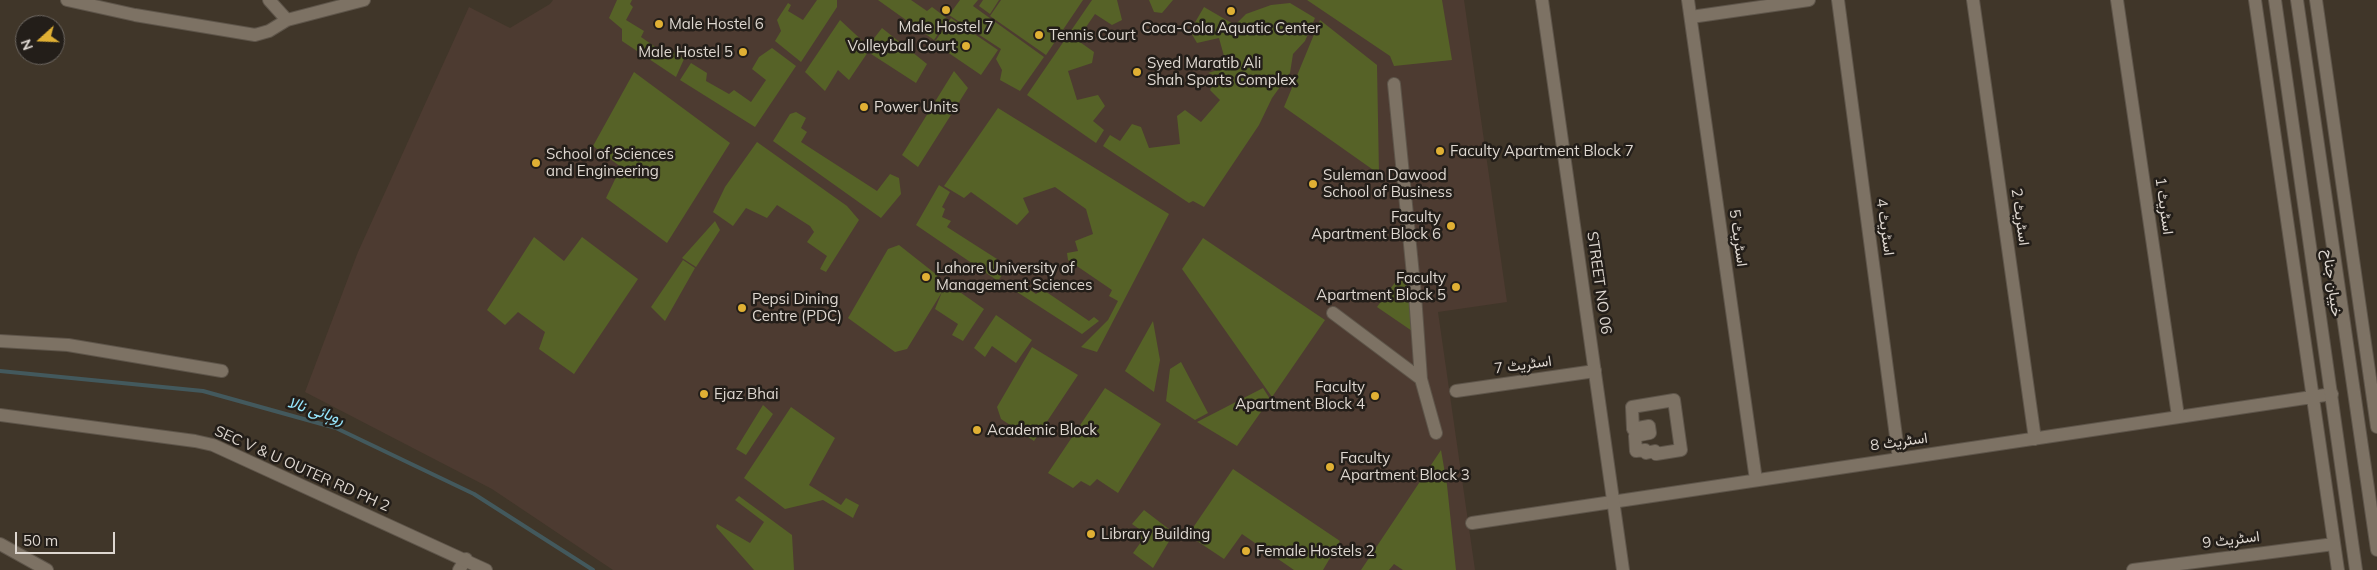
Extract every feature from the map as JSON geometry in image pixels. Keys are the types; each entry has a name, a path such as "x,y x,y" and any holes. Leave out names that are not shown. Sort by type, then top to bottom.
{"street":[{"path":"67,0 135,15 256,36 270,31 287,20 364,0"},
{"path":"269,0 287,20"},
{"name":"STREET NO 06","path":"1542,0 1623,570"},
{"name":"اسٹریٹ 5","path":"1688,0 1756,480"},
{"path":"1690,17 1809,0"},
{"name":"اسٹریٹ 4","path":"1838,0 1899,459"},
{"name":"اسٹریٹ 2","path":"1973,0 2035,439"},
{"name":"اسٹریٹ 1","path":"2117,0 2178,416"},
{"path":"2255,0 2338,570"},
{"name":"خیبان جناح","path":"2275,0 2356,570"},
{"name":"خیبان جناح","path":"2297,0 2377,550"},
{"path":"2316,0 2377,427"},
{"path":"1394,84 1415,295 1421,379 1436,433"},
{"path":"1333,313 1421,379"},
{"path":"0,341 68,345 222,371"},
{"name":"اسٹریٹ 7","path":"1456,391 1595,371"},
{"name":"اسٹریٹ 8","path":"1472,523 2332,394"},
{"path":"1674,400 1680,450 1656,454 1655,451 1646,453 1645,450 1636,451 1635,436 1650,433 1649,426 1632,429 1632,407 1674,400"},
{"name":"SEC V & U OUTER RD PH 2","path":"0,415 213,445 393,528 462,564 486,570"},
{"path":"0,544 47,570"},
{"name":"اسٹریٹ 9","path":"2134,570 2192,566 2334,544"}],"shaded area":[{"name":"Lahore University of Management Sciences","path":"553,0 1464,0 1507,302 1438,312 1475,570 613,570 492,489 305,392 358,252 469,7 510,28 550,4"}],"green space":[{"path":"617,0 632,0 630,4 633,7 626,20 644,31 641,37 664,53 668,48 684,59 676,77 622,41 622,29 609,18"},
{"path":"817,0 837,0 837,7 801,62 775,41 781,31 777,20 788,3 791,5 788,11 803,20"},
{"path":"878,0 911,0 927,11 932,7 948,19 934,40"},
{"path":"960,0 978,0 973,6 1044,57 1020,91 1000,80 1002,70 996,59 1001,49 949,15"},
{"path":"983,0 999,0 990,14 979,6"},
{"name":"Tennis Court","path":"1001,0 1083,0 1046,55 990,16"},
{"path":"1092,0 1117,0 1122,20 1112,25 1095,14 1077,40 1094,52 1092,63 1068,71 1077,100 1098,95 1105,106 1093,121 1104,130 1096,143 1027,95"},
{"path":"1149,0 1173,0 1162,13 1154,12"},
{"path":"1307,0 1442,0 1452,60 1394,66 1390,56"},
{"path":"1290,3 1315,18 1305,41 1293,54 1290,73 1272,98 1259,125 1204,207 1193,201 1189,203 1103,146 1110,135 1120,141 1132,124 1141,127 1149,148 1180,144 1177,116 1185,110 1201,122 1220,100 1210,90 1216,76 1208,73 1227,67 1219,38 1197,43 1190,31 1204,7 1235,25 1246,14 1271,5"},
{"name":"Volleyball Court","path":"951,18 998,50 981,75 934,43"},
{"path":"840,20 868,46 882,28 927,64 916,83 868,52 849,80 838,70 825,91 805,72"},
{"path":"1320,20 1377,65 1379,174 1284,107"},
{"path":"772,48 796,66 755,127 680,80 691,63 707,73 706,81 729,94 734,90 751,102 766,80 752,69 759,57"},
{"path":"954,71 968,88 918,167 902,155"},
{"path":"634,72 730,143 667,243 606,198 621,167 593,146"},
{"path":"998,108 1169,214 1097,352 1081,347 1108,320 1118,301 1109,296 1112,290 1068,260 1067,253 1078,251 1075,241 1093,234 1086,209 1055,187 1023,198 1029,212 1017,225 971,192 964,198 944,186"},
{"path":"796,112 806,118 801,128 807,132 801,142 877,191 890,174 899,178 901,194 881,218 773,141 790,114"},
{"path":"757,142 847,206 859,220 826,272 820,269 827,256 807,242 814,232 810,226 777,205 767,218 746,208 733,226 713,212 725,187"},
{"path":"939,185 950,192 942,207 945,209 942,217 951,221 947,227 997,259 994,264 1004,272 998,281 916,225"},
{"path":"715,221 720,230 696,267 682,258"},
{"path":"534,237 564,261 582,237 638,279 574,374 539,349 545,332 518,312 505,325 487,310"},
{"path":"1203,238 1325,320 1272,397 1182,269"},
{"path":"899,245 937,275 944,287 947,283 984,309 963,341 952,335 958,324 935,309 942,292 907,349 895,352 848,318 888,249"},
{"path":"683,260 695,268 665,321 651,307"},
{"path":"1407,276 1415,333 1377,307 1399,277"},
{"path":"1022,285 1036,294 1042,289 1089,321 1094,317 1099,321 1082,334 1017,292"},
{"path":"996,315 1032,340 1016,363 992,346 985,357 974,348"},
{"path":"1153,321 1160,360 1154,392 1125,371"},
{"path":"1032,347 1078,375 1034,441 1001,419 997,407"},
{"path":"1181,362 1208,413 1195,420 1166,401 1170,369"},
{"path":"1105,388 1161,424 1118,493 1097,479 1090,486 1081,481 1073,488 1048,473"},
{"path":"1263,388 1270,399 1237,446 1197,422"},
{"path":"763,405 773,414 746,455 736,449"},
{"path":"791,407 835,438 809,485 841,505 846,498 859,505 853,518 823,500 785,509 744,478"},
{"path":"1441,450 1447,485 1456,570 1403,570 1394,564 1389,570 1361,570"},
{"path":"1233,469 1340,541 1323,570 1294,570 1242,534 1224,559 1188,535"},
{"path":"739,496 792,535 794,570 754,570 716,527 717,524 750,543 764,522 735,500"},
{"path":"1144,510 1174,533 1153,568 1133,553 1141,542 1134,537 1139,529 1132,524"}],"waterway":[{"name":"روہائی نالا","path":"0,371 203,391 336,428 474,494 593,570"}],"place":[{"name":"Male Hostel 7","path":"946,10"},
{"name":"Coca-Cola Aquatic Center","path":"1231,11"},
{"name":"Male Hostel 6","path":"659,24"},
{"name":"Tennis Court","path":"1039,35"},
{"name":"Volleyball Court","path":"966,46"},
{"name":"Male Hostel 5","path":"743,52"},
{"name":"Syed Maratib Ali Shah Sports Complex","path":"1137,72"},
{"name":"Power Units","path":"864,107"},
{"name":"Faculty Apartment Block 7","path":"1440,151"},
{"name":"School of Sciences and Engineering","path":"536,163"},
{"name":"Suleman Dawood School of Business","path":"1313,184"},
{"name":"Faculty Apartment Block 6","path":"1451,226"},
{"name":"Lahore University of Management Sciences","path":"926,277"},
{"name":"Faculty Apartment Block 5","path":"1456,287"},
{"name":"Pepsi Dining Centre (PDC)","path":"742,308"},
{"name":"Ejaz Bhai","path":"704,394"},
{"name":"Faculty Apartment Block 4","path":"1375,396"},
{"name":"Academic Block","path":"977,430"},
{"name":"Faculty Apartment Block 3","path":"1330,467"},
{"name":"Library Building","path":"1091,534"},
{"name":"Female Hostels 2","path":"1246,551"}]}
